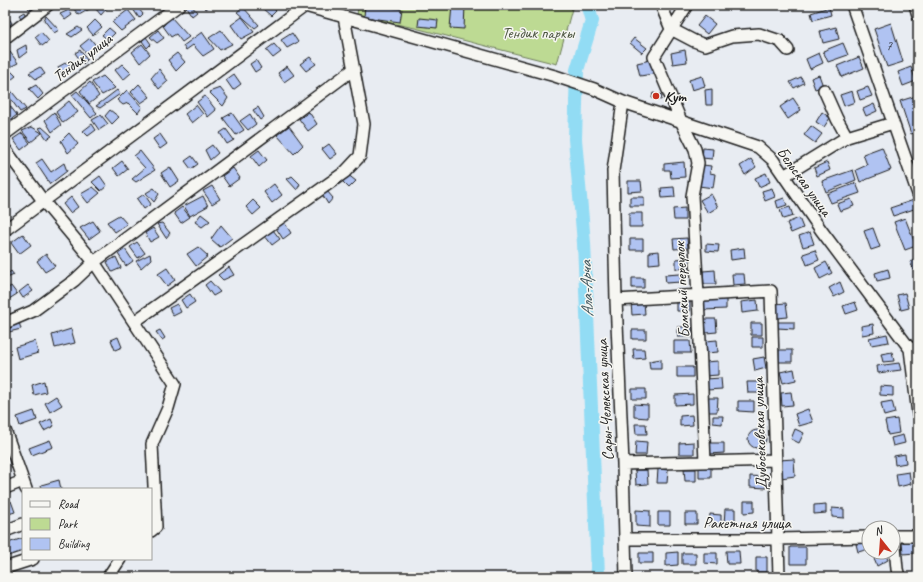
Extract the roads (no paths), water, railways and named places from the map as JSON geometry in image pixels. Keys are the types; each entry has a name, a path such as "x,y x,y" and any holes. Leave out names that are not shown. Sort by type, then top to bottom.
{"street":[{"path":"5,38 48,5"},
{"name":"Тендик улица","path":"5,134 179,5"},
{"path":"661,5 671,29 705,45 732,36 759,34 780,40 788,50"},
{"path":"671,29 687,5"},
{"path":"852,5 918,194"},
{"path":"915,5 918,15"},
{"path":"5,230 304,6"},
{"name":"Бельская улица","path":"304,6 555,76 594,89 623,102 758,147 773,160 820,230 914,348"},
{"path":"134,322 345,172 360,156 364,124 344,17"},
{"name":"Бомский переулок","path":"671,29 654,57 681,121 695,149 698,163 692,196 705,462"},
{"path":"5,323 33,311 75,280 94,262 354,68"},
{"path":"824,90 847,137"},
{"name":"Сары-Челекская улица","path":"623,102 613,171 626,577"},
{"path":"784,176 847,137 893,123"},
{"path":"5,149 44,202 94,262 175,384 168,408 152,444 156,527 152,530"},
{"name":"Дубосековская улица","path":"698,295 771,291 779,577"},
{"path":"616,300 698,295"},
{"path":"914,348 918,414"},
{"path":"5,430 8,447 24,485 5,488"},
{"path":"623,464 776,460"},
{"path":"5,531 22,524"},
{"path":"901,536 918,536"},
{"name":"Ракетная улица","path":"625,539 861,537"},
{"path":"5,568 30,560"},
{"path":"108,577 119,560"},
{"path":"896,560 899,577"}],"waterway":[{"name":"Ала-Арча","path":"589,5 588,7 592,21 577,70 575,139 584,243 598,577"}],"place":[{"name":"Кут","path":"656,96"}],"park label":[{"name":"Тендик паркы","path":"538,32"}]}
